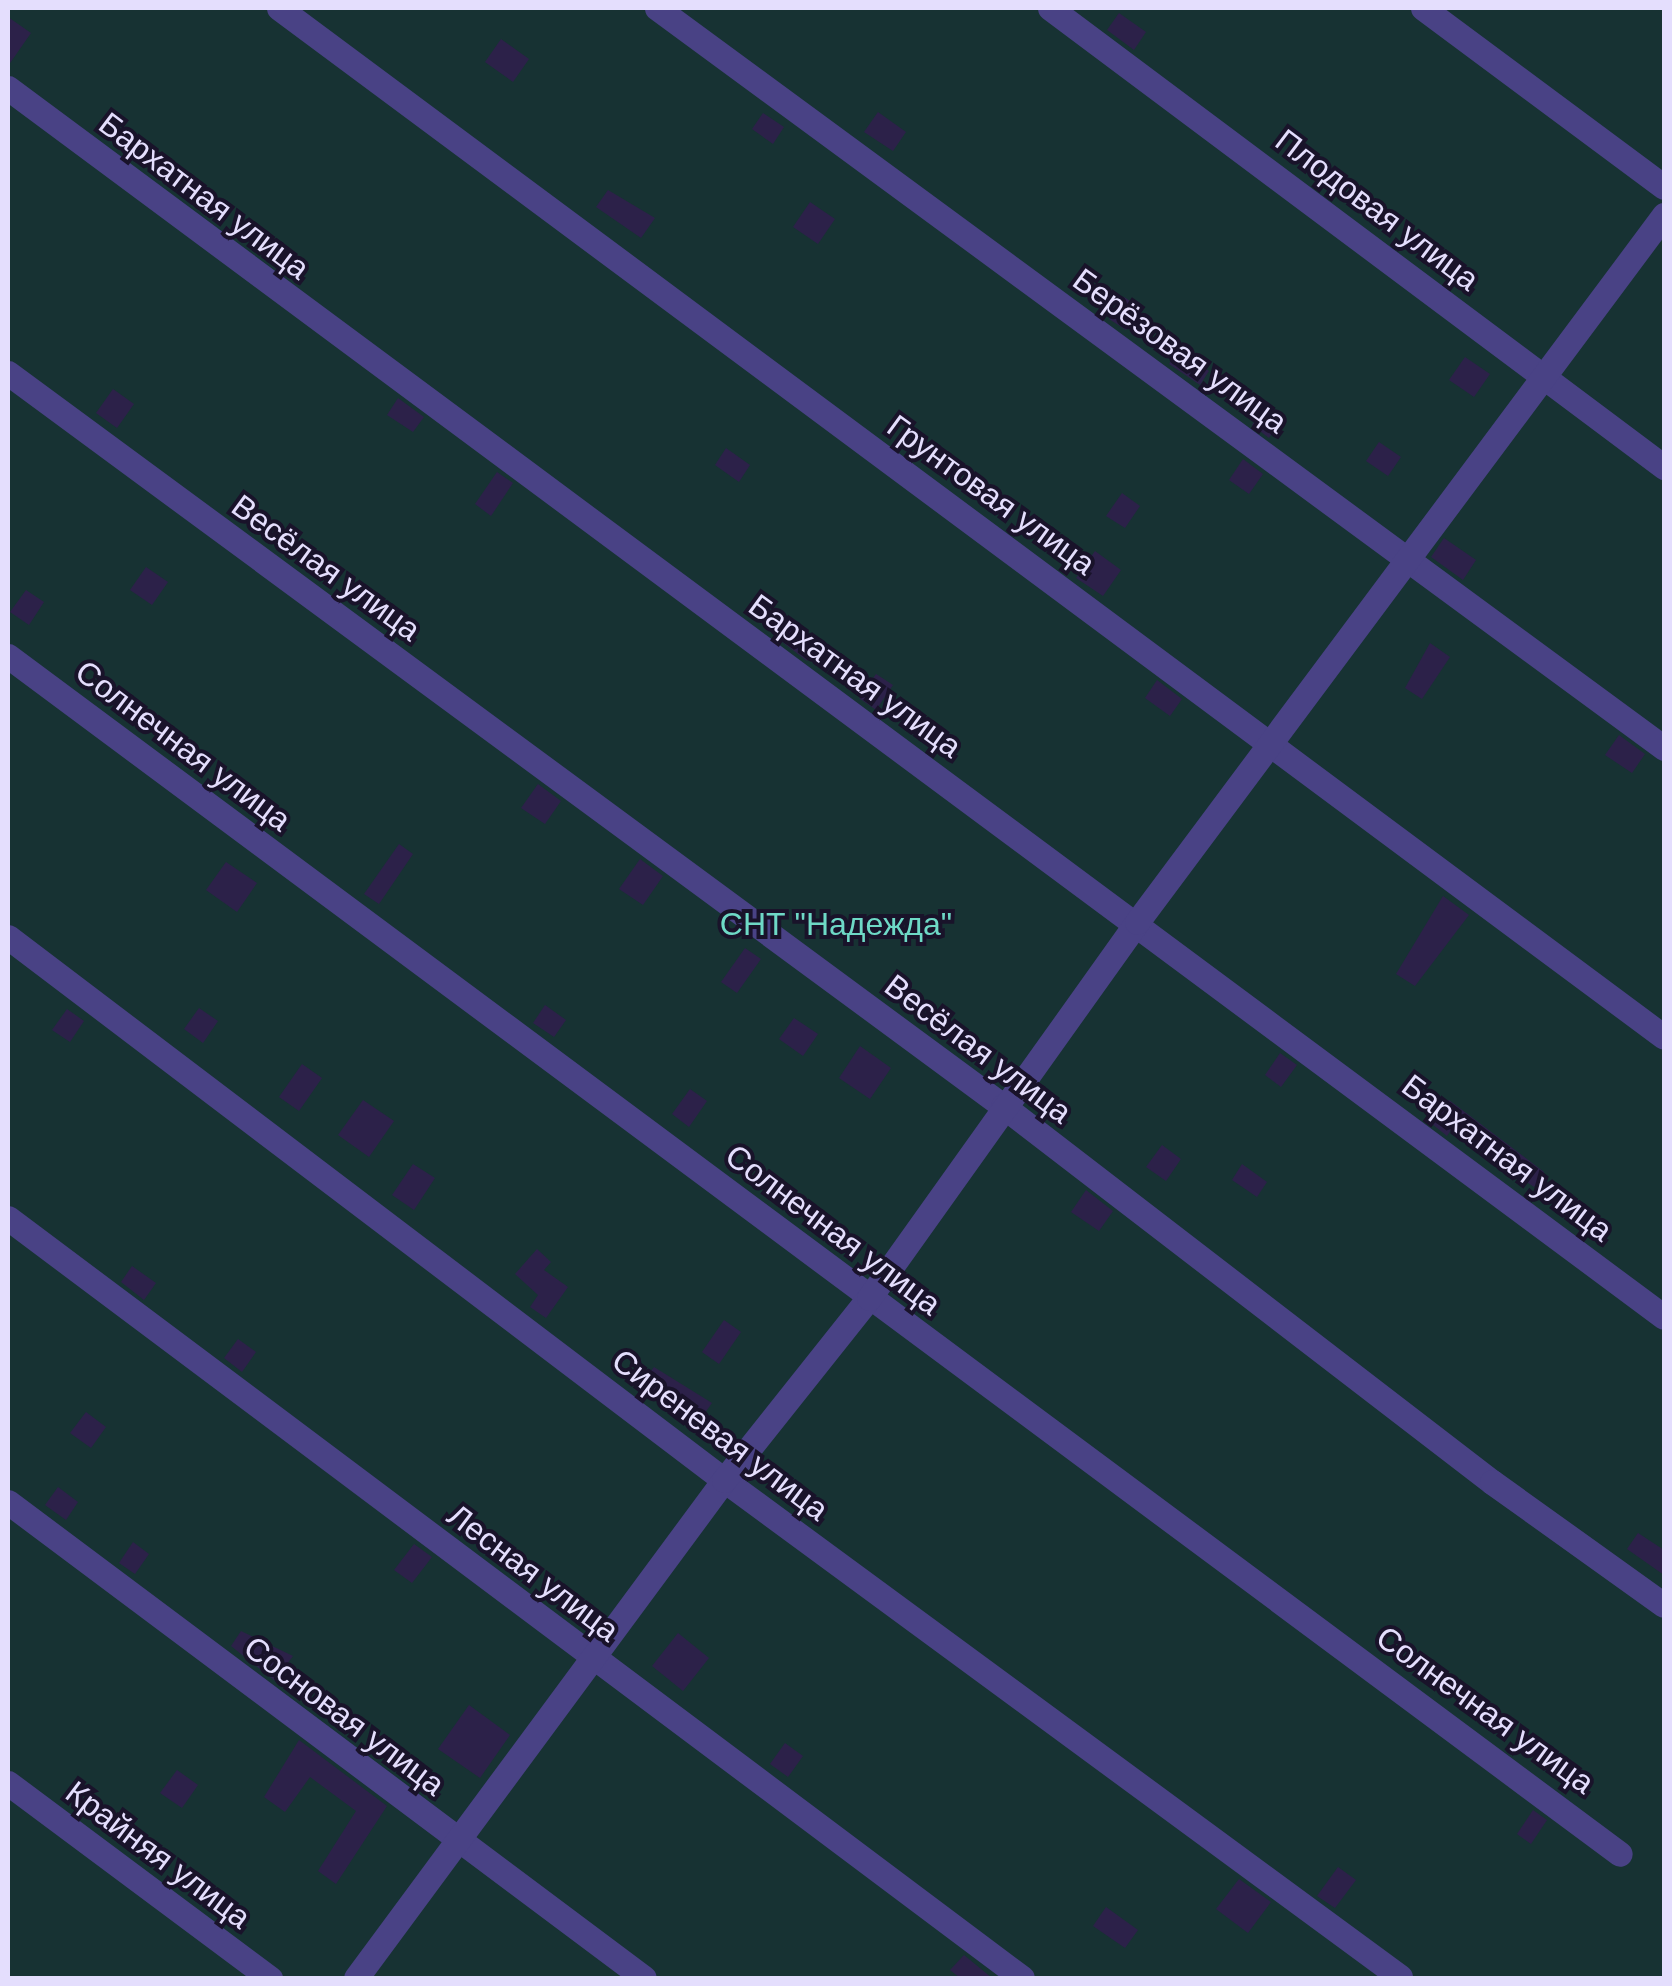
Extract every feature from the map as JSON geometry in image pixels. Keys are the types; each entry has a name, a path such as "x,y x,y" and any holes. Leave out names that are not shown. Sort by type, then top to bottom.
{"street":[{"name":"Грунтовая улица","path":"279,8 1273,741 1664,1037"},
{"name":"Берёзовая улица","path":"657,8 1664,748"},
{"name":"Плодовая улица","path":"1050,8 1664,467"},
{"path":"1423,8 1664,187"},
{"name":"Бархатная улица","path":"8,88 1137,922 1664,1317"},
{"path":"356,1978 724,1480 869,1298 1137,922 1664,215"},
{"name":"Весёлая улица","path":"8,373 1003,1106 1492,1482 1664,1605"},
{"name":"Солнечная улица","path":"8,656 1620,1854"},
{"name":"Сиреневая улица","path":"8,937 724,1480 1400,1977"},
{"name":"Лесная улица","path":"8,1218 1022,1978"},
{"name":"Сосновая улица","path":"8,1502 644,1978"},
{"name":"Крайняя улица","path":"8,1783 270,1978"}],"green space":[{"name":"СНТ \"Надежда\"","path":"8,8 1664,8 1664,1978 8,1978"}],"building":[{"path":"1119,13 1146,32 1134,50 1107,30"},
{"path":"8,17 31,33 8,66"},
{"path":"501,39 529,59 513,82 485,62"},
{"path":"878,112 906,132 893,151 864,132"},
{"path":"763,113 784,127 773,144 752,129"},
{"path":"608,190 655,218 641,238 596,207"},
{"path":"810,202 835,219 818,244 793,227"},
{"path":"1124,297 1141,308 1126,330 1109,319"},
{"path":"1179,350 1209,371 1200,385 1169,364"},
{"path":"1465,357 1490,374 1474,397 1449,380"},
{"path":"113,389 134,404 117,428 96,413"},
{"path":"398,398 424,417 413,432 387,415"},
{"path":"1266,405 1283,417 1269,438 1252,425"},
{"path":"1379,442 1401,457 1388,476 1366,461"},
{"path":"726,448 750,465 739,482 715,465"},
{"path":"1243,459 1263,474 1249,494 1229,480"},
{"path":"497,472 513,483 491,516 475,504"},
{"path":"1122,493 1140,506 1125,528 1106,516"},
{"path":"1444,538 1476,560 1463,580 1431,557"},
{"path":"1095,551 1121,570 1103,596 1076,578"},
{"path":"146,567 168,582 152,605 130,590"},
{"path":"26,590 44,602 29,625 10,612"},
{"path":"792,625 819,644 807,661 781,641"},
{"path":"1430,643 1450,657 1422,699 1405,688"},
{"path":"876,674 893,685 876,710 859,698"},
{"path":"1157,680 1182,699 1170,716 1145,698"},
{"path":"1619,735 1645,754 1632,773 1605,755"},
{"path":"538,784 561,801 545,824 521,808"},
{"path":"399,844 413,854 379,904 364,894"},
{"path":"640,859 663,876 643,905 619,889"},
{"path":"226,862 257,883 237,912 206,890"},
{"path":"1443,896 1469,915 1415,986 1396,974"},
{"path":"745,948 761,959 737,993 721,982"},
{"path":"545,1005 566,1020 554,1037 533,1023"},
{"path":"199,1008 218,1021 203,1043 184,1029"},
{"path":"67,1009 84,1021 70,1042 52,1030"},
{"path":"794,1018 818,1034 803,1056 779,1039"},
{"path":"860,1046 891,1068 870,1099 839,1078"},
{"path":"1280,1053 1297,1065 1281,1087 1265,1075"},
{"path":"302,1064 322,1078 299,1111 279,1097"},
{"path":"690,1089 707,1101 689,1127 672,1114"},
{"path":"363,1100 394,1121 369,1157 338,1135"},
{"path":"1449,1100 1544,1172 1534,1187 1451,1130 1447,1136 1432,1124"},
{"path":"1162,1145 1181,1159 1166,1181 1146,1167"},
{"path":"413,1164 435,1178 414,1210 392,1195"},
{"path":"1242,1164 1267,1182 1257,1197 1232,1180"},
{"path":"1086,1190 1113,1211 1099,1231 1071,1212"},
{"path":"537,1249 551,1262 544,1270 568,1287 546,1318 530,1307 538,1295 515,1274"},
{"path":"132,1266 156,1283 144,1300 121,1282"},
{"path":"724,1320 741,1332 719,1364 702,1352"},
{"path":"238,1339 256,1352 242,1372 224,1358"},
{"path":"654,1367 712,1403 694,1428 642,1384"},
{"path":"86,1412 106,1427 91,1448 70,1433"},
{"path":"58,1487 78,1502 66,1520 45,1505"},
{"path":"1638,1533 1664,1550 1664,1575 1627,1549"},
{"path":"133,1542 149,1554 135,1574 119,1563"},
{"path":"414,1544 432,1557 412,1583 394,1570"},
{"path":"241,1631 293,1656 275,1681 231,1646"},
{"path":"678,1633 709,1658 683,1691 652,1666"},
{"path":"469,1705 510,1735 480,1778 438,1749"},
{"path":"299,1740 387,1806 336,1884 318,1871 356,1811 310,1777 285,1812 264,1797"},
{"path":"785,1743 803,1756 788,1777 770,1764"},
{"path":"177,1770 198,1785 182,1808 160,1793"},
{"path":"1533,1810 1547,1820 1531,1844 1517,1834"},
{"path":"1338,1867 1356,1880 1335,1908 1317,1896"},
{"path":"1239,1879 1271,1902 1248,1933 1216,1909"},
{"path":"1106,1907 1138,1930 1125,1948 1093,1926"},
{"path":"964,1955 992,1978 960,1978 950,1970"}]}
